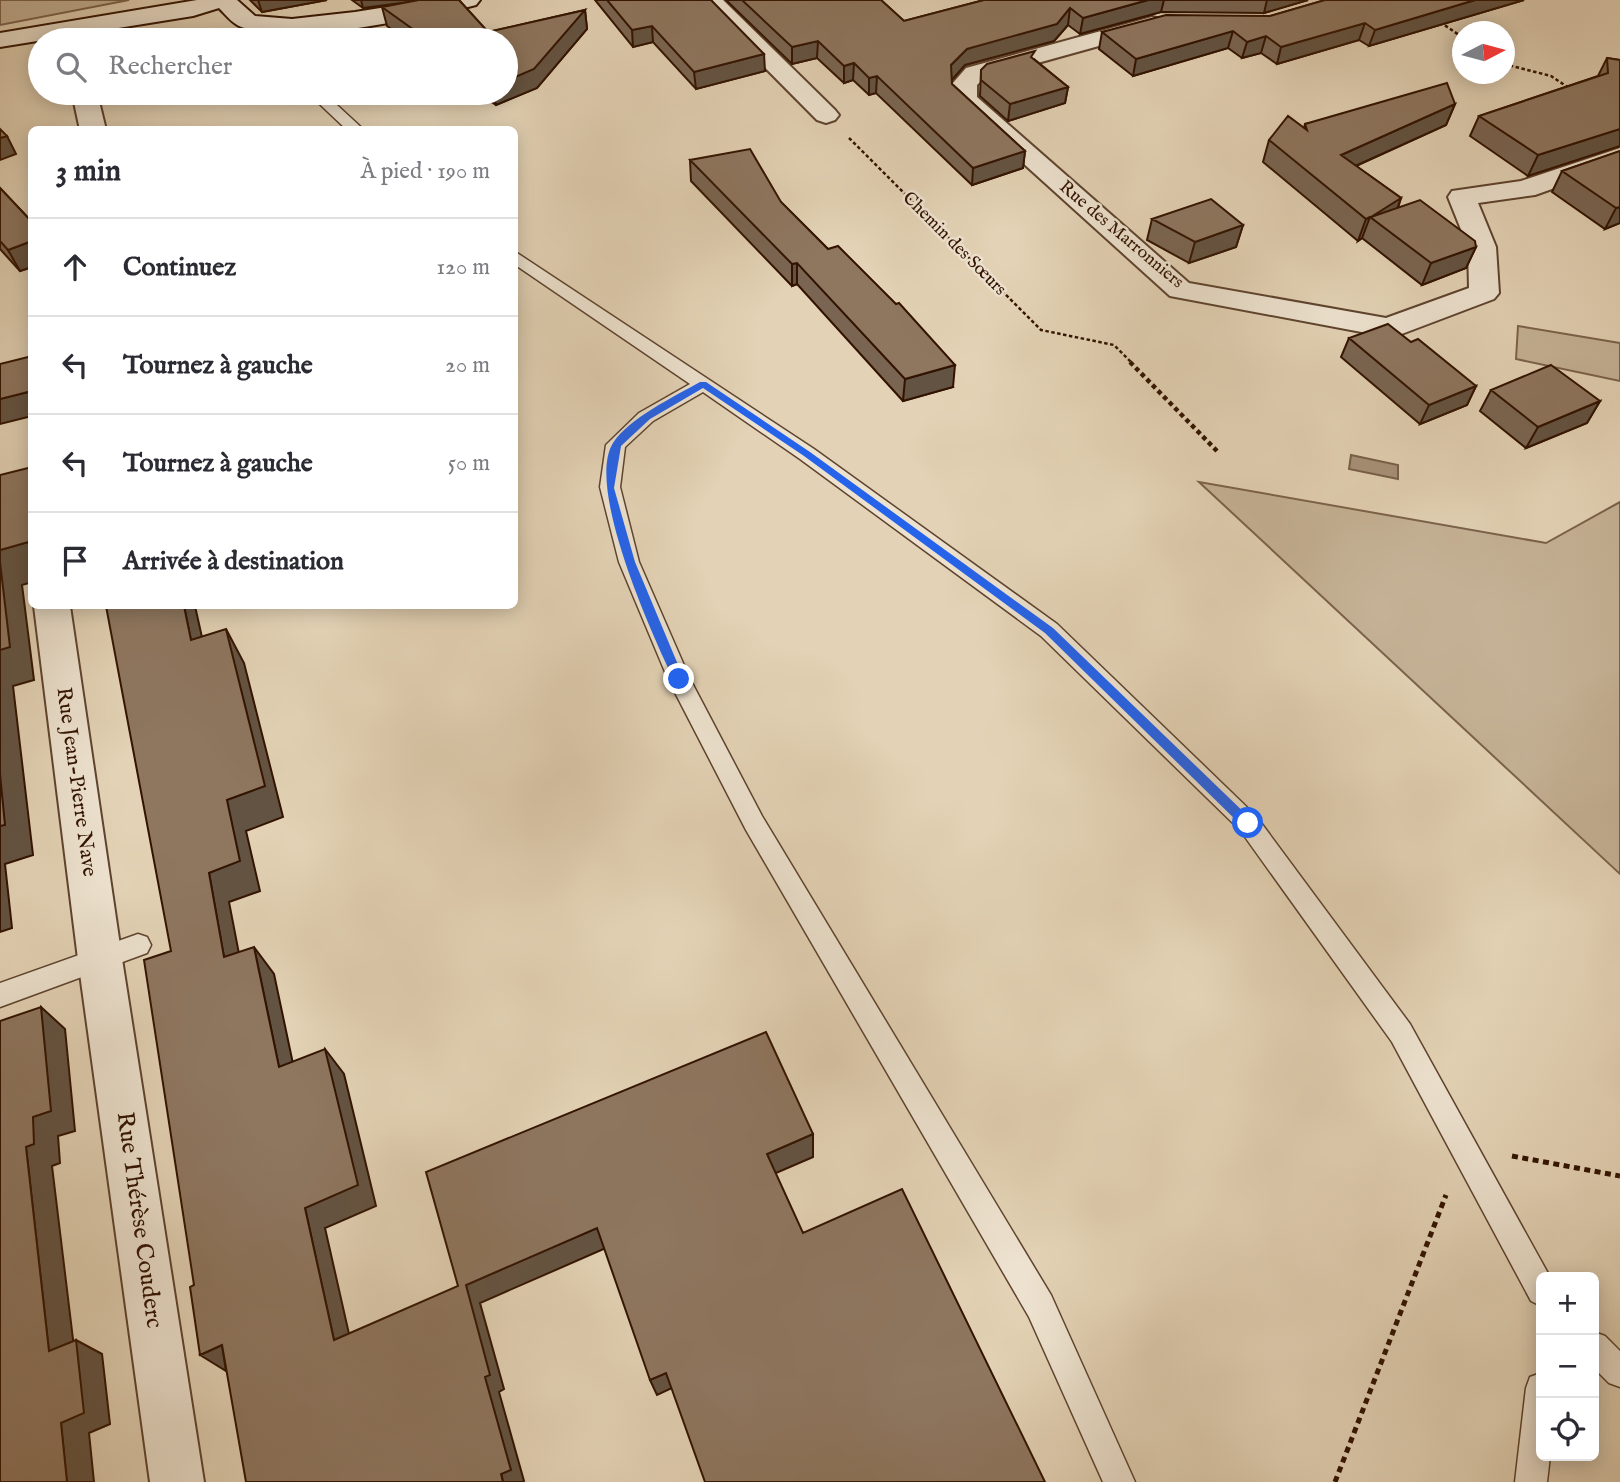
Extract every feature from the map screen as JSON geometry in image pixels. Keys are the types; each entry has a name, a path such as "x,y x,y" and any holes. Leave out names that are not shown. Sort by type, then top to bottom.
{"street":[{"path":"106,28 222,0 248,21 264,28"},
{"path":"306,28 468,0"},
{"path":"710,0 826,115"},
{"name":"Rue des Marronniers","path":"1174,22 1161,22 975,73 964,84 965,99 1180,290 1388,328 1484,293 1482,247 1462,197 1525,189 1620,156"},
{"path":"0,40 28,38"},
{"path":"88,105 92,126"},
{"name":"Rue Jean-Pierre Nave","path":"53,609 119,952"},
{"name":"Rue Thérèse Couderc","path":"119,952 177,1482"}],"lane":[{"path":"329,105 352,126"},
{"path":"518,259 807,454 1049,631 1248,823 1401,1033 1536,1282"},
{"path":"703,384 646,417 616,445 610,488 629,562 679,679 754,822 1041,1306 1119,1482"},
{"path":"0,995 119,952"},
{"path":"1599,1352 1620,1371"},
{"path":"1531,1482 1540,1398"}],"path":[{"path":"1440,22 1452,30"},
{"path":"1515,67 1551,76 1574,91"},
{"name":"Chemin des Sœurs","path":"826,115 1041,330 1114,345 1217,451"},
{"path":"1335,1482 1464,1148 1620,1176"}],"shaded area":[{"path":"0,0 129,0 0,25"},
{"path":"1518,326 1620,343 1620,381 1516,359"},
{"path":"1351,455 1398,465 1398,479 1349,469"},
{"path":"1199,482 1546,543 1620,502 1620,874"}],"building":[{"path":"419,0 459,0 484,28 411,28 382,7"},
{"path":"607,0 711,0 764,54 694,72 652,26 632,30"},
{"path":"742,0 881,0 904,21 984,0 1148,0 1083,18 1070,8 1057,24 967,49 951,65 952,84 1025,151 973,168 877,76 869,78 854,63 844,66 818,41 792,47"},
{"path":"1325,0 1475,0 1375,30 1365,23 1281,47 1266,36 1247,42 1233,31 1136,59 1102,32 1166,15 1270,16"},
{"path":"585,10 534,69 518,76 518,28 506,28"},
{"path":"1035,51 1031,57 1068,87 1010,104 981,80 981,70 987,64"},
{"path":"1607,58 1620,60 1620,129 1538,155 1479,116 1608,73"},
{"path":"1447,83 1455,104 1341,155 1401,198 1371,217 1420,200 1475,241 1476,247 1431,263 1370,217 1366,219 1269,140 1288,116 1307,130 1305,124"},
{"path":"0,129 7,136 0,138"},
{"path":"750,149 781,202 828,249 838,246 896,304 899,303 955,365 905,379 797,263 792,264 690,160"},
{"path":"1620,151 1620,207 1616,208 1562,171"},
{"path":"0,188 28,218 28,242 8,250 0,241"},
{"path":"1211,199 1243,225 1195,242 1152,219"},
{"path":"1388,324 1411,342 1418,339 1476,386 1429,405 1349,338"},
{"path":"28,357 28,392 0,399 0,364"},
{"path":"1551,365 1600,401 1538,427 1491,390"},
{"path":"28,468 28,542 0,550 0,475"},
{"path":"0,562 10,647 0,650"},
{"path":"107,609 185,609 191,640 226,629 265,786 227,800 240,861 209,873 224,957 254,947 279,1067 325,1049 358,1185 305,1208 334,1340 458,1286 426,1172 766,1032 813,1134 767,1154 803,1233 902,1189 1045,1482 705,1482 666,1373 650,1380 597,1228 466,1285 490,1375 485,1377 511,1470 501,1474 503,1482 246,1482 222,1345 200,1355 190,1287 194,1285 144,960 171,951"},
{"path":"0,774 5,825 0,826"},
{"path":"41,1007 51,1111 33,1117 34,1144 26,1147 49,1351 76,1340 84,1413 61,1423 67,1482 0,1482 0,1021"}],"route":[{"path":"679,679 629,562 610,488 616,445 646,417 703,384 807,454 1049,631 1248,823"}]}
